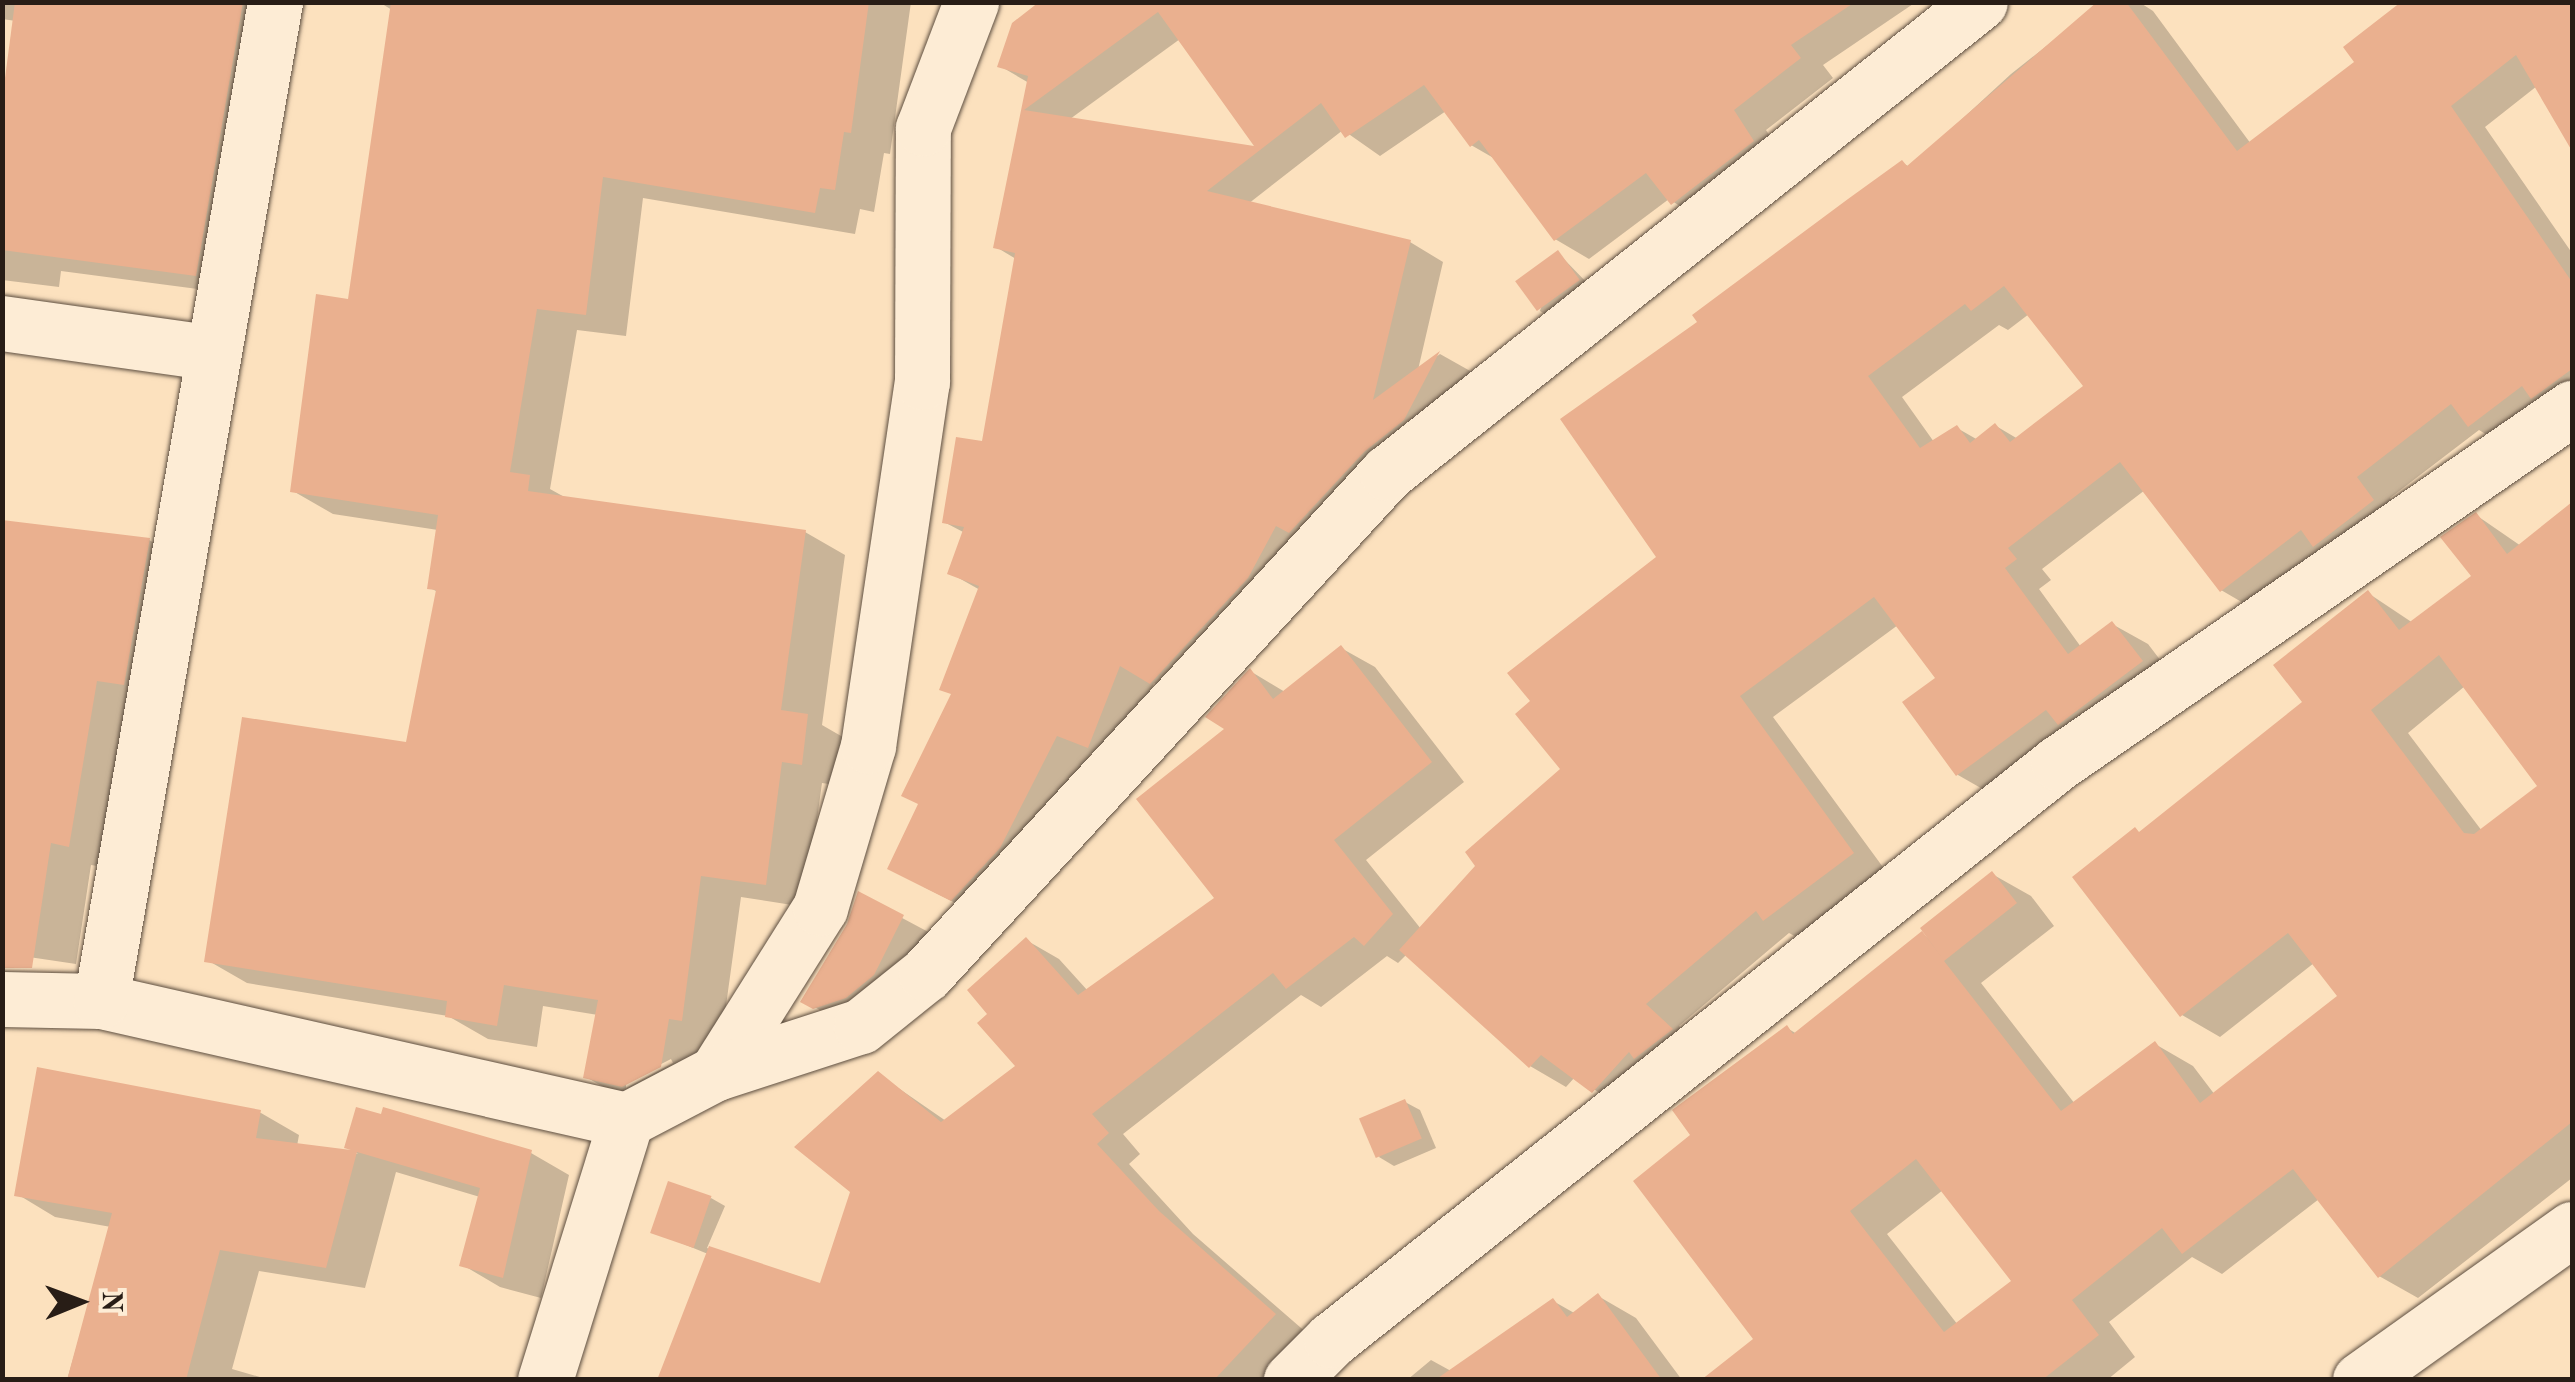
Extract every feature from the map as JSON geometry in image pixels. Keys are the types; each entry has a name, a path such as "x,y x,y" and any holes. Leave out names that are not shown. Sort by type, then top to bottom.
{"street":[{"path":"102,1001 209,352 275,2"},
{"path":"716,1073 820,908 868,746 922,382 922,128 972,2"},
{"path":"2,999 102,1001 626,1120 716,1073 861,1026 926,974 1387,473 1980,2"},
{"path":"2,324 209,352"},
{"path":"1292,1380 1331,1340 2058,762 2572,408"},
{"path":"546,1380 626,1120"},
{"path":"2360,1380 2572,1229"}],"building":[{"path":"15,2 243,2 196,276 2,250 2,101"},
{"path":"391,2 869,2 851,133 844,132 835,190 820,188 815,213 603,177 586,315 537,309 510,472 530,475 528,491 806,530 781,710 808,714 802,765 782,762 766,885 701,876 682,1021 669,1019 661,1067 622,1087 583,1078 598,1000 504,985 497,1026 445,1017 447,1001 204,962 242,717 406,742 436,590 427,589 438,515 290,492 316,294 348,299"},
{"path":"1039,2 1855,2 1791,45 1801,58 1734,110 1754,141 1671,205 1646,173 1554,241 1479,140 1470,147 1424,85 1345,138 1321,103 1207,191 1411,240 1373,400 1440,351 1404,420 1364,452 1289,533 1276,526 1248,578 1150,684 1120,666 1088,748 1057,736 1000,848 951,901 887,869 918,804 901,796 951,694 939,690 979,586 947,574 964,527 942,523 956,437 982,441 1015,253 993,248 1028,76 997,67 1012,23","holes":["1158,12 1254,146 1024,110"]},
{"path":"2097,2 2126,2 2237,151 2354,62 2343,47 2401,2 2572,2 2572,151 2516,55 2451,106 2572,282 2572,369 2531,399 2522,386 2468,427 2451,404 2357,477 2374,500 2313,547 2301,530 2220,592 2120,462 2008,548 2017,559 2005,568 2068,654 2112,621 2143,661 2058,725 2046,710 1956,776 1902,702 1935,678 1874,597 1740,696 1854,853 1763,921 1756,911 1646,1004 1673,1029 1634,1059 1629,1052 1592,1093 1541,1055 1529,1068 1399,950 1475,866 1465,852 1560,769 1515,714 1530,701 1507,673 1656,557 1560,419 1697,322 1692,315 1848,199 1902,160 1907,166","holes":["2004,286 2083,386 2010,442 1995,423 1970,443 1957,425 1920,448 1868,376 1965,304 1971,311"]},
{"path":"1558,250 1580,280 1537,311 1515,281"},
{"path":"2572,502 2572,1122 2378,1278 2293,1169 2182,1254 2162,1228 2072,1300 2099,1335 2042,1380 1701,1380 1753,1339 1633,1181 1690,1135 1672,1110 1787,1025 1793,1034 1922,931 1943,959 1920,928 1992,871 2017,903 1944,961 2061,1111 2155,1041 2200,1103 2337,996 2288,933 2180,1017 2072,877 2135,827 2139,832 2302,702 2273,665 2368,590 2399,630 2471,576 2440,537 2476,512 2507,554","holes":["2439,655 2537,786 2474,834 2464,833 2371,710","1916,1159 2011,1281 1944,1332 1850,1211"]},
{"path":"2,520 150,538 124,685 97,681 69,847 51,843 32,968 2,968"},
{"path":"1341,645 1432,762 1334,840 1393,914 1364,946 1354,937 1286,989 1273,973 1092,1114 1109,1133 1097,1144 1159,1211 1276,1314 1214,1380 657,1380 709,1246 820,1283 850,1192 794,1147 878,1071 941,1122 1015,1066 977,1023 987,1014 967,990 1026,937 1078,995 1214,898 1136,799 1224,729 1205,717 1250,668 1273,699"},
{"path":"858,891 904,915 874,975 846,998 813,1009 800,1002 847,924"},
{"path":"37,1067 261,1110 256,1138 351,1150 344,1148 356,1107 381,1114 383,1107 532,1150 503,1278 459,1266 480,1188 357,1152 326,1268 220,1250 186,1380 67,1380 112,1213 14,1196"},
{"path":"1405,1099 1422,1139 1376,1158 1359,1119"},
{"path":"668,1181 711,1196 694,1248 650,1233"},
{"path":"1598,1293 1662,1380 1435,1380 1553,1298 1567,1317"}]}
